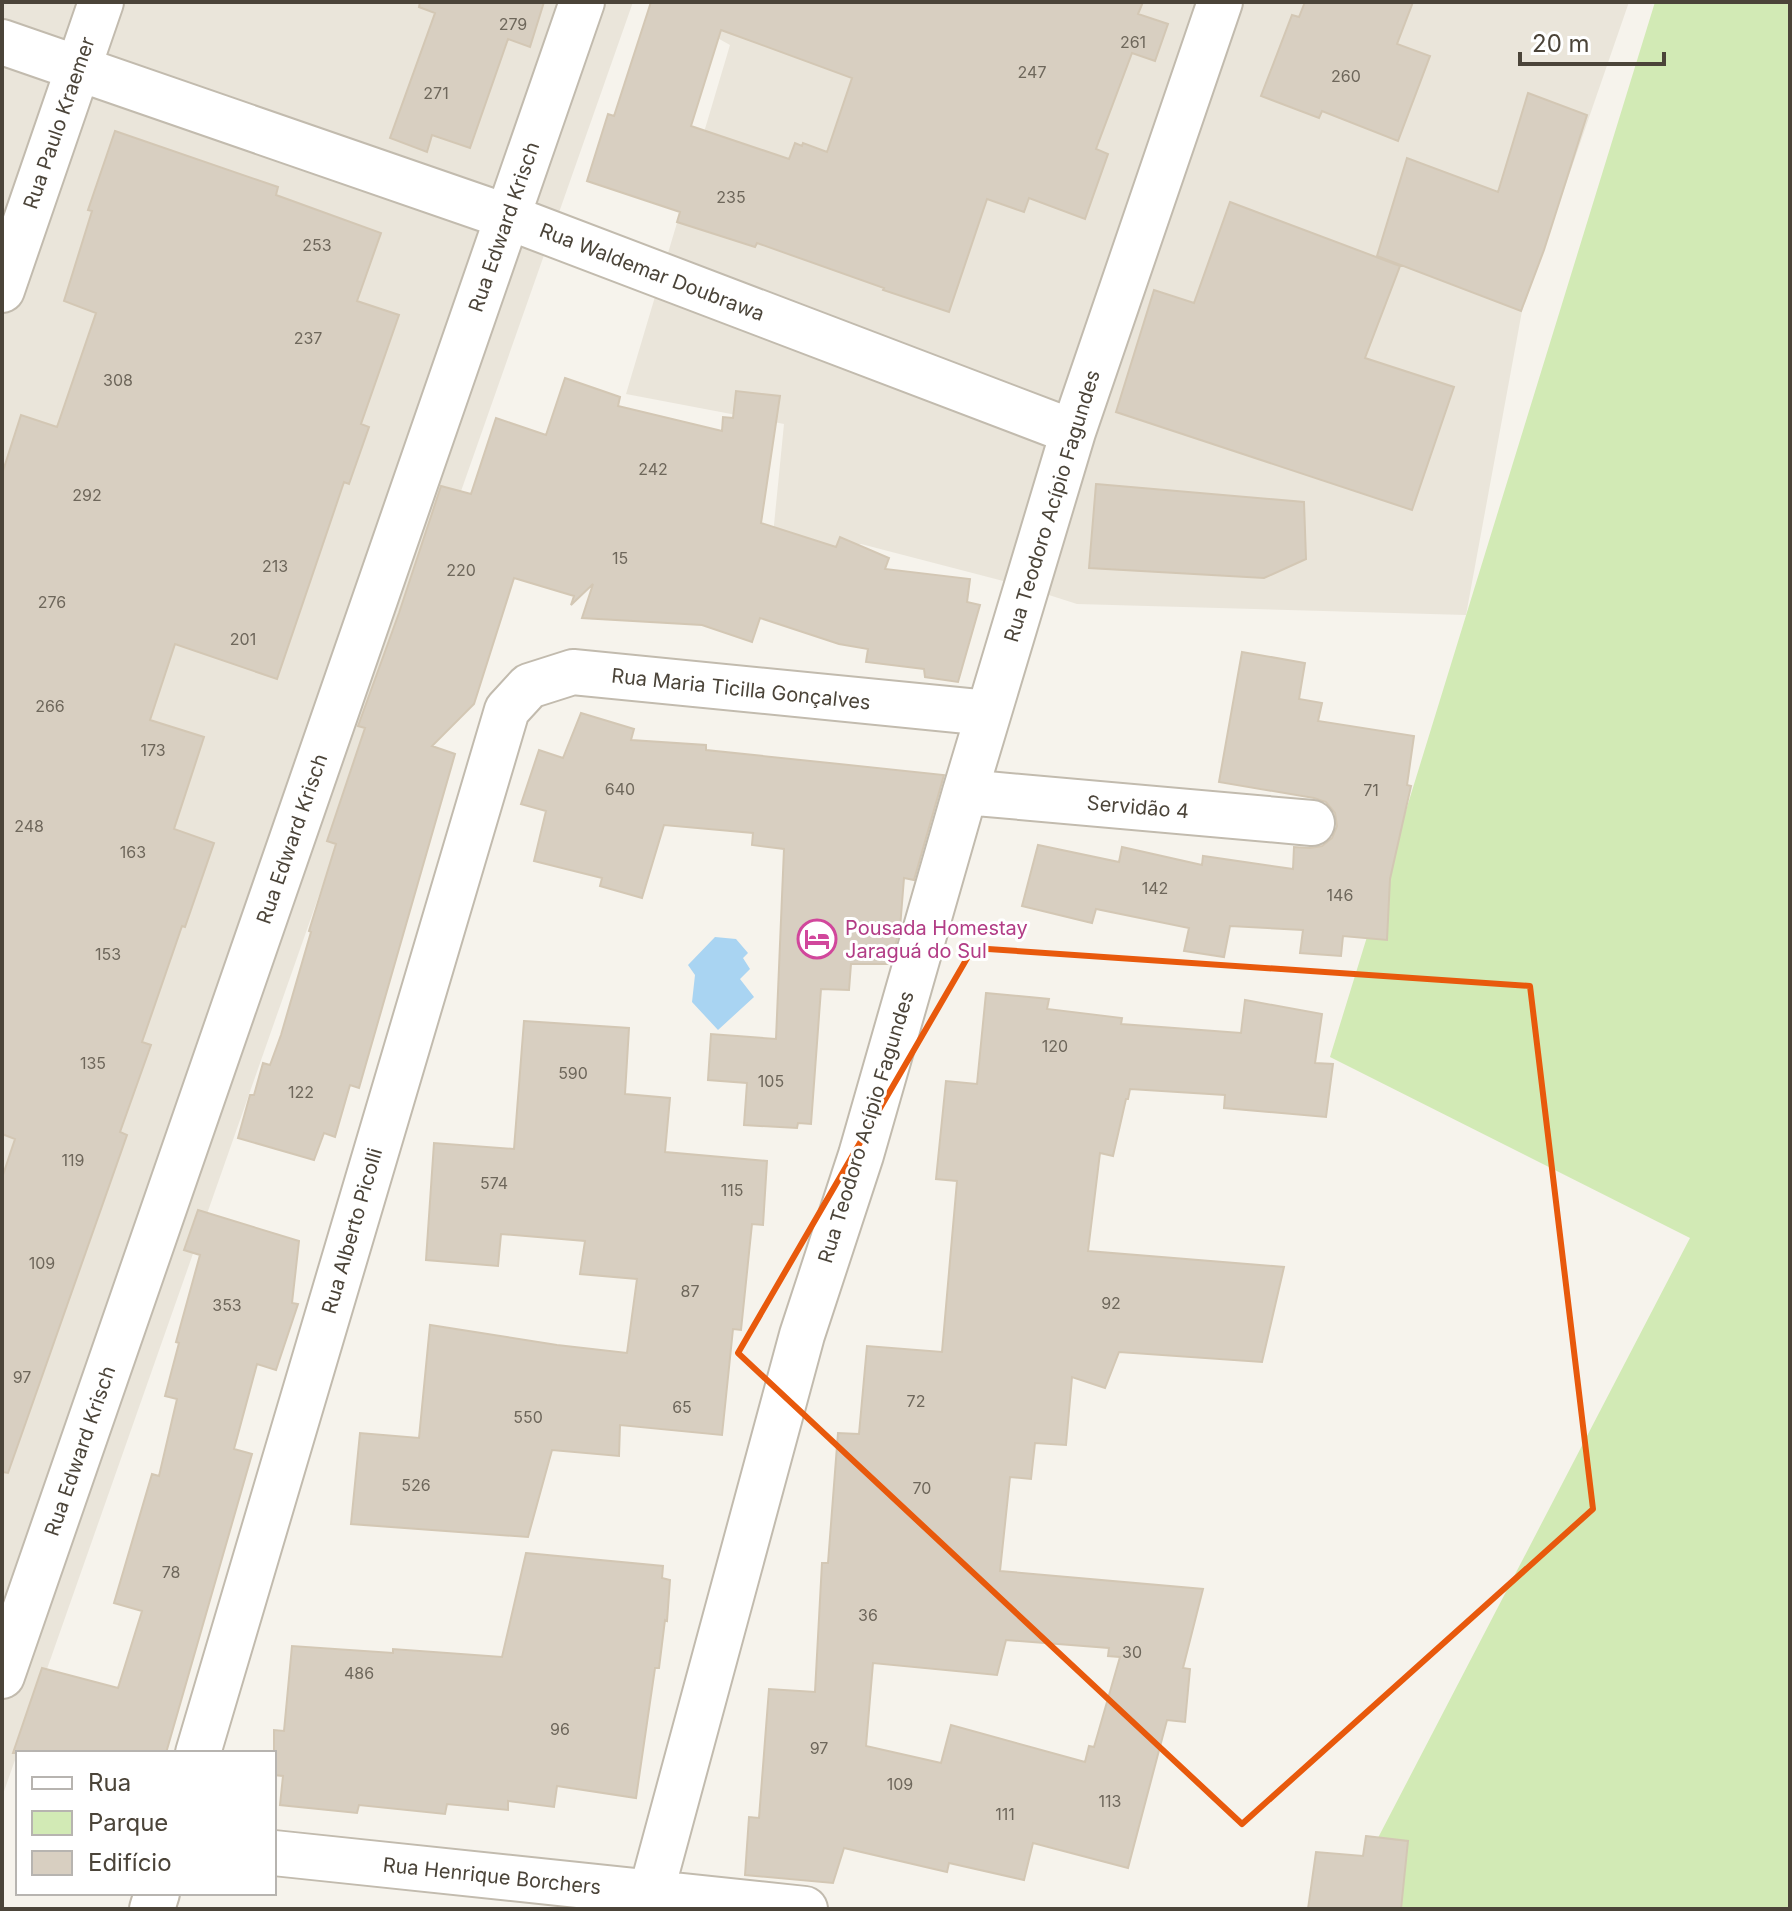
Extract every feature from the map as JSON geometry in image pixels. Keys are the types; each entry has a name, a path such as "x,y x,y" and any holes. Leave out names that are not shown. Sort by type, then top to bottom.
{"street":[{"name":"Rua Paulo Kraemer","path":"2,290 101,2"},
{"name":"Rua Edward Krisch","path":"2,1676 582,2"},
{"name":"Rua Teodoro Acípio Fagundes","path":"651,1893 802,1335 861,1155 988,713 1073,432 1220,2"},
{"name":"Rua Waldemar Doubrawa","path":"2,42 508,217 1073,432"},
{"name":"Rua Maria Ticilla Gonçalves","path":"507,710 529,686 573,672 988,713"},
{"name":"Rua Alberto Picolli","path":"199,1751 507,710"},
{"name":"Servidão 4","path":"965,792 1312,823"},
{"name":"Rua Henrique Borchers","path":"276,1853 805,1909"}],"highlighted area":[{"path":"973,948 1530,986 1593,1509 1242,1824 738,1353"}],"shaded area":[{"path":"2,2 633,2 16,1751 2,1797"},
{"path":"653,2 1629,2 1522,311 1466,615 1077,604 1011,583 861,544 829,551 772,545 784,424 626,394 730,45"}],"green space":[{"path":"1655,2 1790,2 1790,1909 1341,1909 1690,1238 1330,1057"}],"water":[{"path":"715,937 736,939 748,953 743,958 750,969 740,979 754,997 718,1030 692,1002 695,975 688,965"}],"building":[{"path":"420,2 544,2 530,47 508,39 470,148 432,135 427,152 390,138 435,13 419,7"},
{"path":"651,2 1143,2 1138,14 1168,24 1155,61 1132,53 1096,149 1108,154 1085,219 1029,198 1024,212 987,199 949,312 757,243 755,247 677,222 680,212 587,181 608,114 614,116","holes":["721,30 852,78 827,152 795,143 789,159 691,126"]},
{"path":"1305,2 1413,2 1397,44 1430,56 1398,141 1322,111 1319,118 1261,96 1292,15 1299,17"},
{"path":"1528,93 1587,115 1521,311 1377,256 1407,158 1498,192"},
{"path":"115,131 278,187 276,195 381,233 357,301 399,315 361,424 369,427 349,484 344,482 277,679 175,644 150,720 204,737 174,829 214,843 142,1042 151,1045 120,1132 127,1135 8,1473 2,1472 2,1178 15,1139 2,1134 2,474 21,415 57,427 96,313 64,301 92,211 88,210"},
{"path":"1230,202 1400,266 1365,358 1454,387 1412,510 1116,412 1154,290 1194,303"},
{"path":"565,378 620,397 618,406 722,431 723,417 733,418 736,391 780,396 761,523 836,547 840,537 889,558 885,569 970,579 967,602 980,605 958,682 925,677 924,669 866,662 868,649 839,644 760,618 752,642 702,625 582,618 593,584 571,605 574,596 514,578 474,704 432,746 455,754 359,1088 350,1085 335,1137 324,1133 314,1160 238,1138 263,1063 270,1065 281,1035 336,844 327,841 365,728 358,726 441,486 471,494 496,418 546,435"},
{"path":"1096,484 1304,502 1306,559 1264,578 1089,568"},
{"path":"1242,652 1305,663 1299,699 1322,703 1318,721 1414,736 1407,785 1411,786 1390,879 1387,940 1343,936 1341,956 1300,953 1303,930 1230,926 1224,957 1184,951 1189,928 1096,909 1092,923 1022,906 1038,845 1119,862 1122,847 1202,865 1203,856 1293,869 1294,847 1322,846 1332,838 1337,826 1335,813 1326,802 1219,782"},
{"path":"581,713 634,729 631,740 706,745 706,750 944,775 914,880 904,878 900,928 890,964 851,964 849,990 821,989 811,1124 798,1123 797,1128 744,1125 747,1083 708,1080 711,1034 776,1039 784,849 752,845 753,833 664,825 642,898 600,886 602,878 534,861 546,811 521,804 539,750 563,758"},
{"path":"986,993 1049,999 1047,1009 1122,1018 1121,1024 1241,1033 1245,1000 1322,1014 1315,1063 1333,1064 1326,1117 1224,1108 1225,1095 1130,1089 1113,1156 1100,1153 1088,1251 1284,1267 1262,1362 1119,1352 1105,1388 1072,1377 1066,1445 1035,1443 1031,1479 1010,1477 1000,1571 1203,1589 1183,1668 1190,1669 1185,1722 1167,1720 1128,1868 1033,1843 1024,1880 949,1863 947,1872 844,1848 833,1883 745,1875 749,1817 759,1818 769,1689 815,1692 822,1563 828,1563 838,1433 859,1434 867,1346 942,1352 957,1181 936,1179 946,1081 977,1084","holes":["1006,1640 1109,1648 1108,1656 1120,1657 1094,1747 1089,1746 1085,1762 951,1725 941,1763 866,1746 873,1663 997,1675"]},
{"path":"524,1021 629,1028 625,1094 670,1098 665,1152 767,1161 763,1225 752,1224 741,1330 733,1329 722,1435 620,1425 619,1456 552,1450 528,1537 351,1524 360,1433 419,1438 430,1325 627,1353 637,1279 580,1274 585,1241 501,1234 498,1266 426,1260 434,1143 514,1149"},
{"path":"198,1210 299,1241 292,1303 298,1304 276,1370 257,1364 234,1449 252,1454 167,1751 13,1753 42,1668 118,1688 142,1611 114,1603 152,1474 159,1476 177,1399 165,1396 200,1255 184,1250"},
{"path":"526,1553 663,1566 662,1578 670,1580 667,1621 659,1668 655,1668 636,1798 557,1786 554,1807 508,1801 508,1810 447,1804 445,1814 359,1805 357,1813 280,1805 283,1776 276,1775 274,1730 284,1731 292,1646 502,1657"},
{"path":"1366,1836 1408,1841 1401,1909 1308,1909 1316,1852 1363,1856"}],"place":[{"name":"Pousada Homestay Jaraguá do Sul","path":"817,939"}]}
